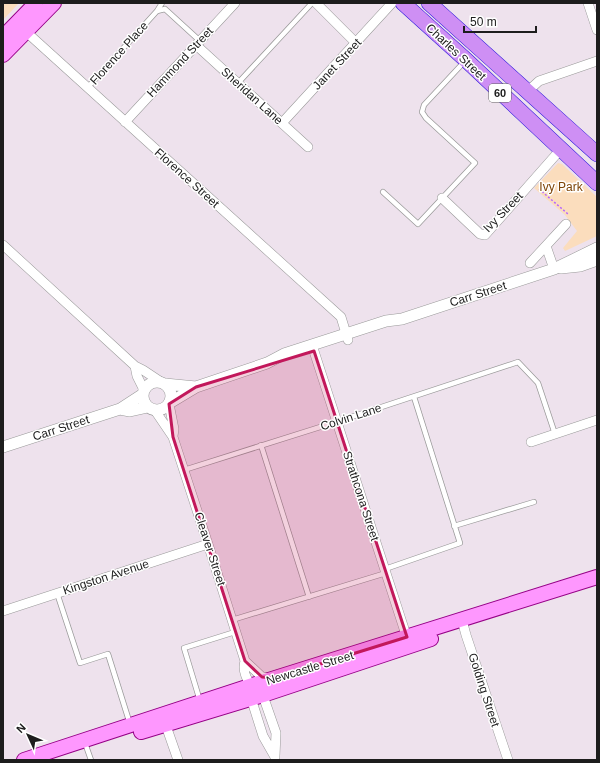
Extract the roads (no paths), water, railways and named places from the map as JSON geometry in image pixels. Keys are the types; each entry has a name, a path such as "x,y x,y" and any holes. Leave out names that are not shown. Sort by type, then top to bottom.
{"highway":[{"name":"Charles Street","path":"403,3 466,60 597,184"},
{"name":"Charles Street","path":"429,3 597,154"}],"main road":[{"path":"3,55 36,3"},
{"path":"3,37 22,27 54,3"},
{"name":"Newcastle Street","path":"24,760 87,750 131,725 164,719 408,642 597,577"},
{"name":"Newcastle Street","path":"463,624 597,585"},
{"name":"Newcastle Street","path":"55,760 87,750 164,719 201,702 253,691 275,678 408,642"}],"street":[{"name":"Hammond Street","path":"125,122 235,3"},
{"path":"316,3 356,43"},
{"name":"Janet Street","path":"282,123 392,3"},
{"path":"588,3 597,30"},
{"name":"Florence Street","path":"22,27 340,317 347,337"},
{"name":"Sheridan Lane","path":"198,43 238,83 308,147"},
{"path":"527,92 539,82 597,61"},
{"name":"Ivy Street","path":"442,198 480,234 485,235 561,149"},
{"path":"530,263 566,224"},
{"path":"3,245 135,366 163,383 172,395 170,403 174,429 173,437"},
{"path":"546,246 554,269"},
{"name":"Carr Street","path":"170,403 196,387 267,363 284,354 313,348 347,337 386,321 402,319 554,269 597,248"},
{"name":"Carr Street","path":"554,269 580,266 597,260"},
{"name":"Strathcona Street","path":"313,348 408,642"},
{"path":"135,366 137,376 144,392 144,403 152,409 173,437"},
{"path":"144,392 151,383 163,383"},
{"name":"Carr Street","path":"163,383 196,387"},
{"name":"Carr Street","path":"3,447 120,409 144,392"},
{"path":"152,409 166,408 170,403"},
{"name":"Carr Street","path":"120,409 130,411 152,409"},
{"path":"531,442 597,420"},
{"name":"Cleaver Street","path":"173,437 245,661 262,677 275,678"},
{"name":"Kingston Avenue","path":"3,610 208,544"},
{"name":"Golding Street","path":"463,624 508,760"},
{"name":"Cleaver Street","path":"245,661 243,667 244,673 253,691"},
{"path":"253,691 276,733 276,758"},
{"path":"253,691 263,736 276,758"},
{"path":"164,719 178,760"}],"lane":[{"path":"163,3 164,9 198,43"},
{"path":"157,11 163,3"},
{"path":"238,83 312,3"},
{"name":"Florence Place","path":"88,87 157,11 164,9"},
{"path":"383,192 418,224 475,163 426,118 422,112 424,105 466,60"},
{"name":"Colvin Lane","path":"184,470 414,397 518,362 538,383 555,434"},
{"path":"232,620 309,597 460,543 414,397"},
{"path":"261,445 309,597"},
{"path":"454,526 534,502"},
{"path":"57,593 80,663 108,654 131,725"},
{"path":"201,702 184,648 235,632"}],"park label":[{"name":"Ivy Park","path":"561,187"}]}
